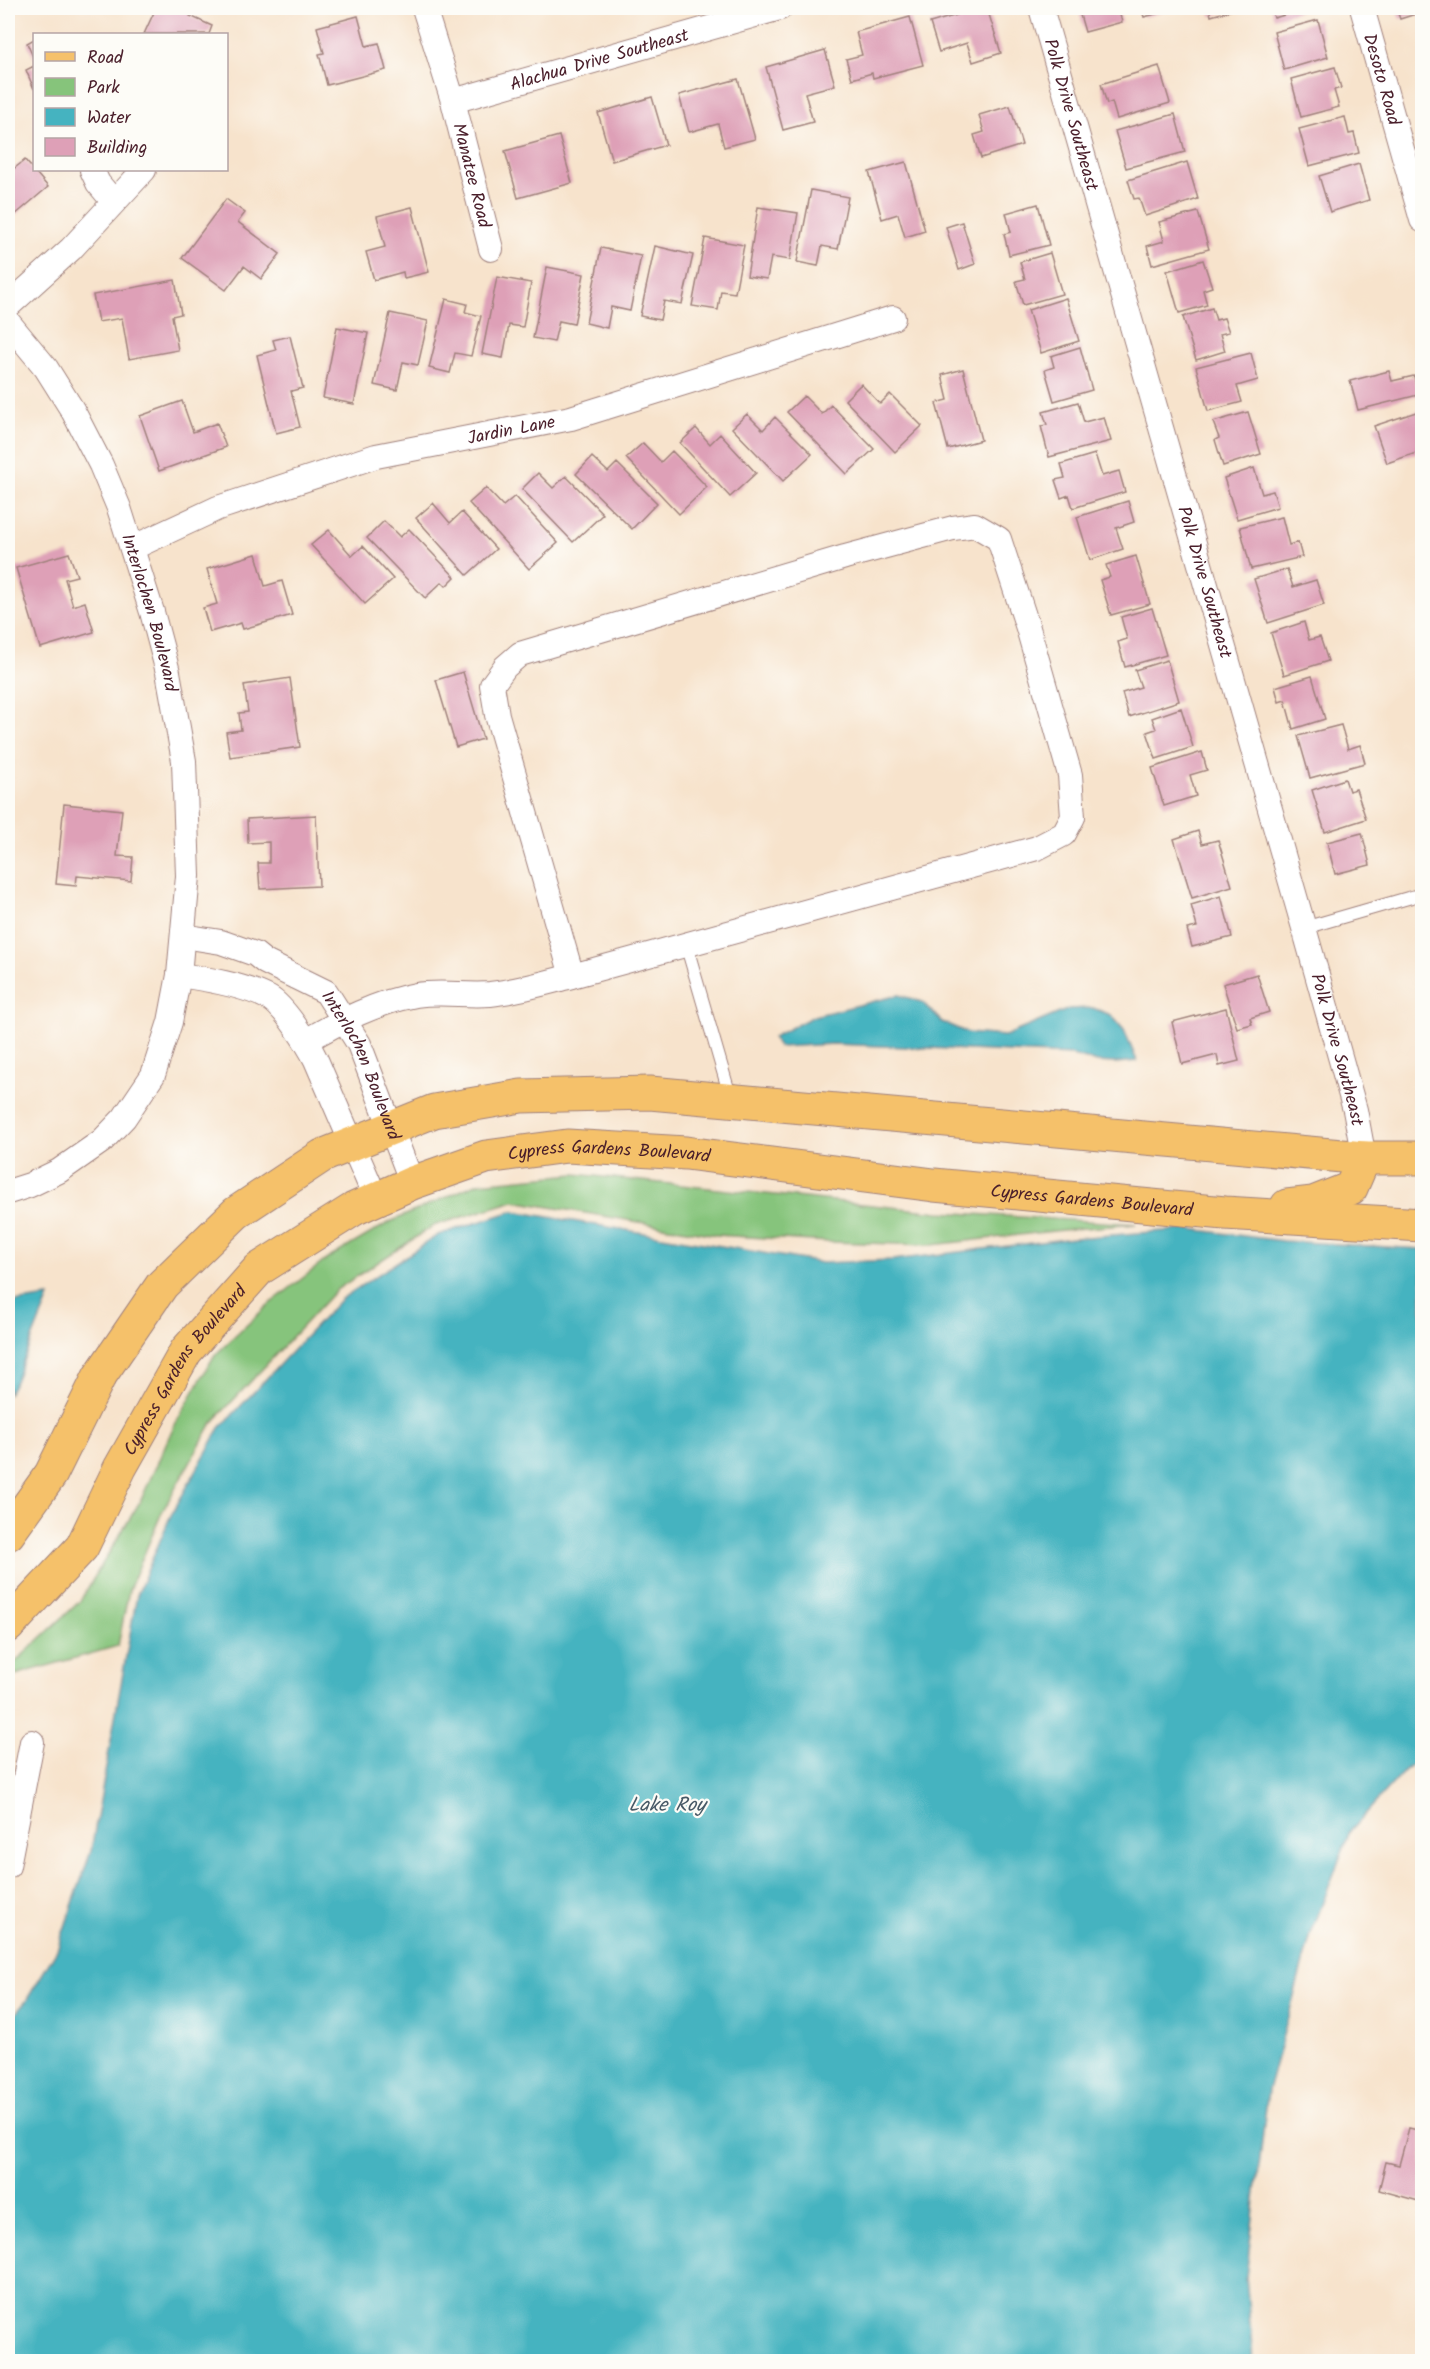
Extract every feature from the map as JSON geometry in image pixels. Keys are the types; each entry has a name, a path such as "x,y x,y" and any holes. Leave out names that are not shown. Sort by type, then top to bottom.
{"main road":[{"path":"8,1534 51,1474 99,1377 162,1285 236,1213 321,1156 434,1111 521,1096 650,1093 1364,1158 1422,1158"},
{"name":"Cypress Gardens Boulevard","path":"8,1626 82,1547 120,1468 186,1351 259,1269 354,1209 412,1183 486,1157 567,1146 686,1153 934,1185 1226,1213 1422,1225"},
{"path":"1226,1213 1313,1203 1351,1188 1364,1158"}],"street":[{"name":"Manatee Road","path":"424,8 453,101 491,249"},
{"name":"Polk Drive Southeast","path":"1041,8 1304,928 1354,1110 1364,1158"},
{"name":"Desoto Road","path":"1362,8 1422,220"},
{"name":"Alachua Drive Southeast","path":"453,101 765,10"},
{"path":"92,171 98,183 113,201"},
{"path":"8,306 71,249 143,171"},
{"name":"Jardin Lane","path":"132,548 218,508 376,456 571,418 893,318"},
{"name":"Interlochen Boulevard","path":"8,322 46,368 78,419 101,465 132,548 168,672 184,761 188,876 179,975 170,1022 153,1075 124,1118 102,1140 58,1171 30,1185 8,1192"},
{"path":"306,1041 343,1019 416,995 522,989 572,976 1037,848 1064,834 1073,817 1070,775 1028,628 999,539 975,525 953,528 845,557 520,654 505,667 492,685 497,715 572,976"},
{"name":"Interlochen Boulevard","path":"183,936 221,942 255,954 265,962 326,993 359,1044 412,1183"},
{"name":"Interlochen Boulevard","path":"179,975 206,979 271,999 306,1041 376,1199"},
{"path":"8,1866 32,1742"}],"lane":[{"path":"1304,928 1422,894"},
{"path":"686,944 731,1100"}],"green space":[{"path":"575,1174 939,1212 1136,1224 932,1245 829,1242 716,1235 514,1201 433,1226 336,1290 212,1423 162,1512 129,1590 118,1646 8,1677 8,1669 80,1601 141,1500 172,1430 214,1356 267,1306 327,1259 390,1222 478,1183"}],"water":[{"path":"899,995 922,1002 942,1022 968,1033 1005,1036 1069,1009 1093,1008 1111,1015 1124,1030 1137,1061 1097,1062 1072,1055 833,1044 779,1047 773,1037 814,1016"},
{"name":"Lake Roy","path":"513,1211 822,1263 893,1260 1074,1238 1190,1229 1283,1241 1422,1249 1422,1757 1405,1770 1350,1831 1311,1934 1268,2090 1246,2277 1253,2361 8,2361 8,2023 26,2001 57,1950 91,1851 137,1595 170,1517 220,1428 341,1299 438,1235"},
{"path":"49,1297 13,1386 8,1394 8,1303"}],"building":[{"path":"156,8 194,8 190,16 212,26 209,33 144,33"},
{"path":"987,8 1001,53 973,62 967,43 939,52 930,23 957,15 956,9"},
{"path":"1078,8 1118,8 1122,22 1085,32"},
{"path":"1141,8 1178,8 1144,17"},
{"path":"1209,8 1239,8 1211,16"},
{"path":"1271,8 1309,8 1274,18"},
{"path":"1396,8 1422,8 1422,12 1400,19"},
{"path":"358,16 366,46 379,43 386,70 327,85 319,54 324,53 317,27"},
{"path":"910,17 923,65 873,78 872,73 852,79 846,59 862,55 856,32"},
{"path":"1318,20 1328,57 1284,70 1274,32"},
{"path":"33,40 33,57 27,43"},
{"path":"825,50 835,85 805,93 813,122 783,130 766,67"},
{"path":"33,66 33,87 26,70"},
{"path":"1159,66 1170,103 1117,119 1112,102 1107,104 1101,84"},
{"path":"1335,67 1341,88 1334,90 1339,107 1301,117 1291,79"},
{"path":"738,79 755,139 724,147 718,124 689,132 679,95"},
{"path":"652,97 666,145 612,161 598,113"},
{"path":"1010,106 1022,145 981,158 974,135 984,132 979,115"},
{"path":"1175,114 1185,152 1126,168 1115,131"},
{"path":"1345,117 1349,134 1354,133 1359,153 1309,166 1299,129"},
{"path":"559,136 572,183 518,198 505,151"},
{"path":"25,160 48,187 8,221 8,167 11,171"},
{"path":"906,162 925,231 905,237 898,214 882,219 869,172"},
{"path":"1187,162 1198,199 1145,216 1139,198 1134,199 1128,180"},
{"path":"1359,164 1369,200 1330,212 1319,176"},
{"path":"811,190 848,197 838,249 822,246 818,266 797,262"},
{"path":"226,199 245,213 238,222 280,254 261,279 244,266 226,290 182,258"},
{"path":"1038,204 1049,245 1009,255 1004,234 1011,232 1006,213"},
{"path":"412,207 429,272 404,278 403,272 374,280 366,252 385,247 377,216"},
{"path":"758,207 798,213 790,260 771,257 767,279 747,276"},
{"path":"1198,212 1209,249 1152,265 1147,246 1164,241 1159,222"},
{"path":"962,222 975,264 959,270 946,227"},
{"path":"705,238 744,245 735,293 721,291 718,310 692,306"},
{"path":"655,246 693,255 682,304 664,301 660,320 640,316"},
{"path":"601,248 641,256 630,311 611,307 607,328 586,323"},
{"path":"1050,253 1062,294 1023,305 1016,281 1025,279 1020,262"},
{"path":"1203,260 1212,287 1203,290 1207,305 1179,313 1167,271"},
{"path":"547,267 584,274 574,324 559,321 554,342 533,338"},
{"path":"497,277 531,283 523,327 509,325 503,358 482,354"},
{"path":"175,280 181,314 172,316 178,350 129,359 122,318 98,322 93,295"},
{"path":"1066,298 1079,341 1041,353 1028,310"},
{"path":"446,299 467,304 465,312 481,316 471,356 455,353 450,373 429,368"},
{"path":"1212,308 1216,320 1224,318 1229,332 1220,334 1225,351 1196,360 1183,317"},
{"path":"390,313 428,321 418,365 403,362 397,390 374,385"},
{"path":"337,327 368,333 354,404 323,398"},
{"path":"290,336 303,388 291,391 300,427 276,433 257,355 276,350 273,340"},
{"path":"1080,347 1092,390 1054,401 1045,370 1054,367 1051,356"},
{"path":"1251,353 1258,380 1237,386 1242,402 1208,411 1196,367"},
{"path":"963,369 981,440 948,449 936,403 948,400 942,375"},
{"path":"1389,371 1392,381 1414,376 1418,395 1358,410 1350,381"},
{"path":"861,384 880,404 890,394 922,426 895,452 845,400"},
{"path":"804,396 822,414 831,405 874,449 847,474 787,412"},
{"path":"182,401 193,432 217,423 226,447 159,471 140,416"},
{"path":"1078,402 1084,422 1104,417 1111,441 1049,457 1041,426 1047,425 1043,412"},
{"path":"1422,410 1422,426 1420,427 1422,451 1387,463 1374,426"},
{"path":"1248,412 1261,454 1223,466 1215,440 1219,438 1213,422"},
{"path":"747,414 763,430 775,417 812,454 783,481 732,428"},
{"path":"696,428 710,444 720,434 756,473 730,497 680,443"},
{"path":"643,443 661,462 672,451 707,487 679,514 626,458"},
{"path":"1095,454 1102,476 1119,471 1125,492 1073,508 1069,495 1061,498 1055,480 1065,478 1061,464"},
{"path":"592,457 608,472 617,463 657,503 632,529 576,474"},
{"path":"1254,468 1262,494 1273,491 1278,507 1237,519 1224,478"},
{"path":"538,473 553,488 566,476 603,514 573,542 522,489"},
{"path":"486,488 503,506 515,496 558,543 529,569 469,503"},
{"path":"1128,501 1134,522 1116,528 1123,549 1090,560 1077,517"},
{"path":"433,503 450,523 462,512 496,549 467,575 416,518"},
{"path":"1282,517 1289,545 1298,542 1302,557 1251,569 1240,527"},
{"path":"384,521 400,537 409,529 455,577 446,586 442,582 425,598 367,538"},
{"path":"329,530 352,556 363,546 393,579 365,604 311,545"},
{"path":"69,553 77,576 65,579 73,606 85,602 94,632 40,648 16,568"},
{"path":"256,554 265,586 282,581 292,615 243,629 241,623 210,632 203,608 217,604 207,569"},
{"path":"1136,556 1150,604 1111,615 1100,580 1110,577 1106,565"},
{"path":"1287,569 1293,587 1316,580 1324,605 1268,623 1254,579"},
{"path":"1152,608 1166,655 1125,667 1118,642 1127,639 1121,617"},
{"path":"1304,622 1309,640 1320,637 1328,661 1284,675 1271,633"},
{"path":"1167,660 1179,701 1129,717 1122,693 1141,687 1135,670"},
{"path":"463,672 483,739 456,747 436,680"},
{"path":"1312,676 1325,719 1293,729 1285,700 1279,702 1275,687"},
{"path":"290,678 300,747 230,757 226,732 241,730 239,713 248,712 244,685"},
{"path":"1181,708 1193,747 1156,759 1147,732 1156,729 1152,718"},
{"path":"1341,725 1348,749 1360,745 1365,763 1310,778 1298,736"},
{"path":"1202,752 1207,770 1190,775 1196,796 1164,806 1152,768"},
{"path":"1345,779 1349,791 1356,789 1366,819 1325,832 1312,790"},
{"path":"64,804 122,810 117,856 133,857 131,881 77,876 76,886 56,884"},
{"path":"316,815 319,886 260,889 258,863 269,863 269,842 248,843 247,819"},
{"path":"1198,831 1202,844 1218,840 1232,886 1192,898 1174,839"},
{"path":"1362,833 1370,865 1335,874 1327,842"},
{"path":"1221,896 1232,937 1192,947 1187,929 1197,927 1191,905"},
{"path":"1257,974 1269,1012 1250,1018 1252,1024 1237,1028 1223,984"},
{"path":"1226,1008 1239,1061 1219,1066 1217,1055 1182,1064 1172,1022"},
{"path":"1409,2128 1422,2131 1422,2202 1379,2190 1386,2162 1399,2165"}]}
